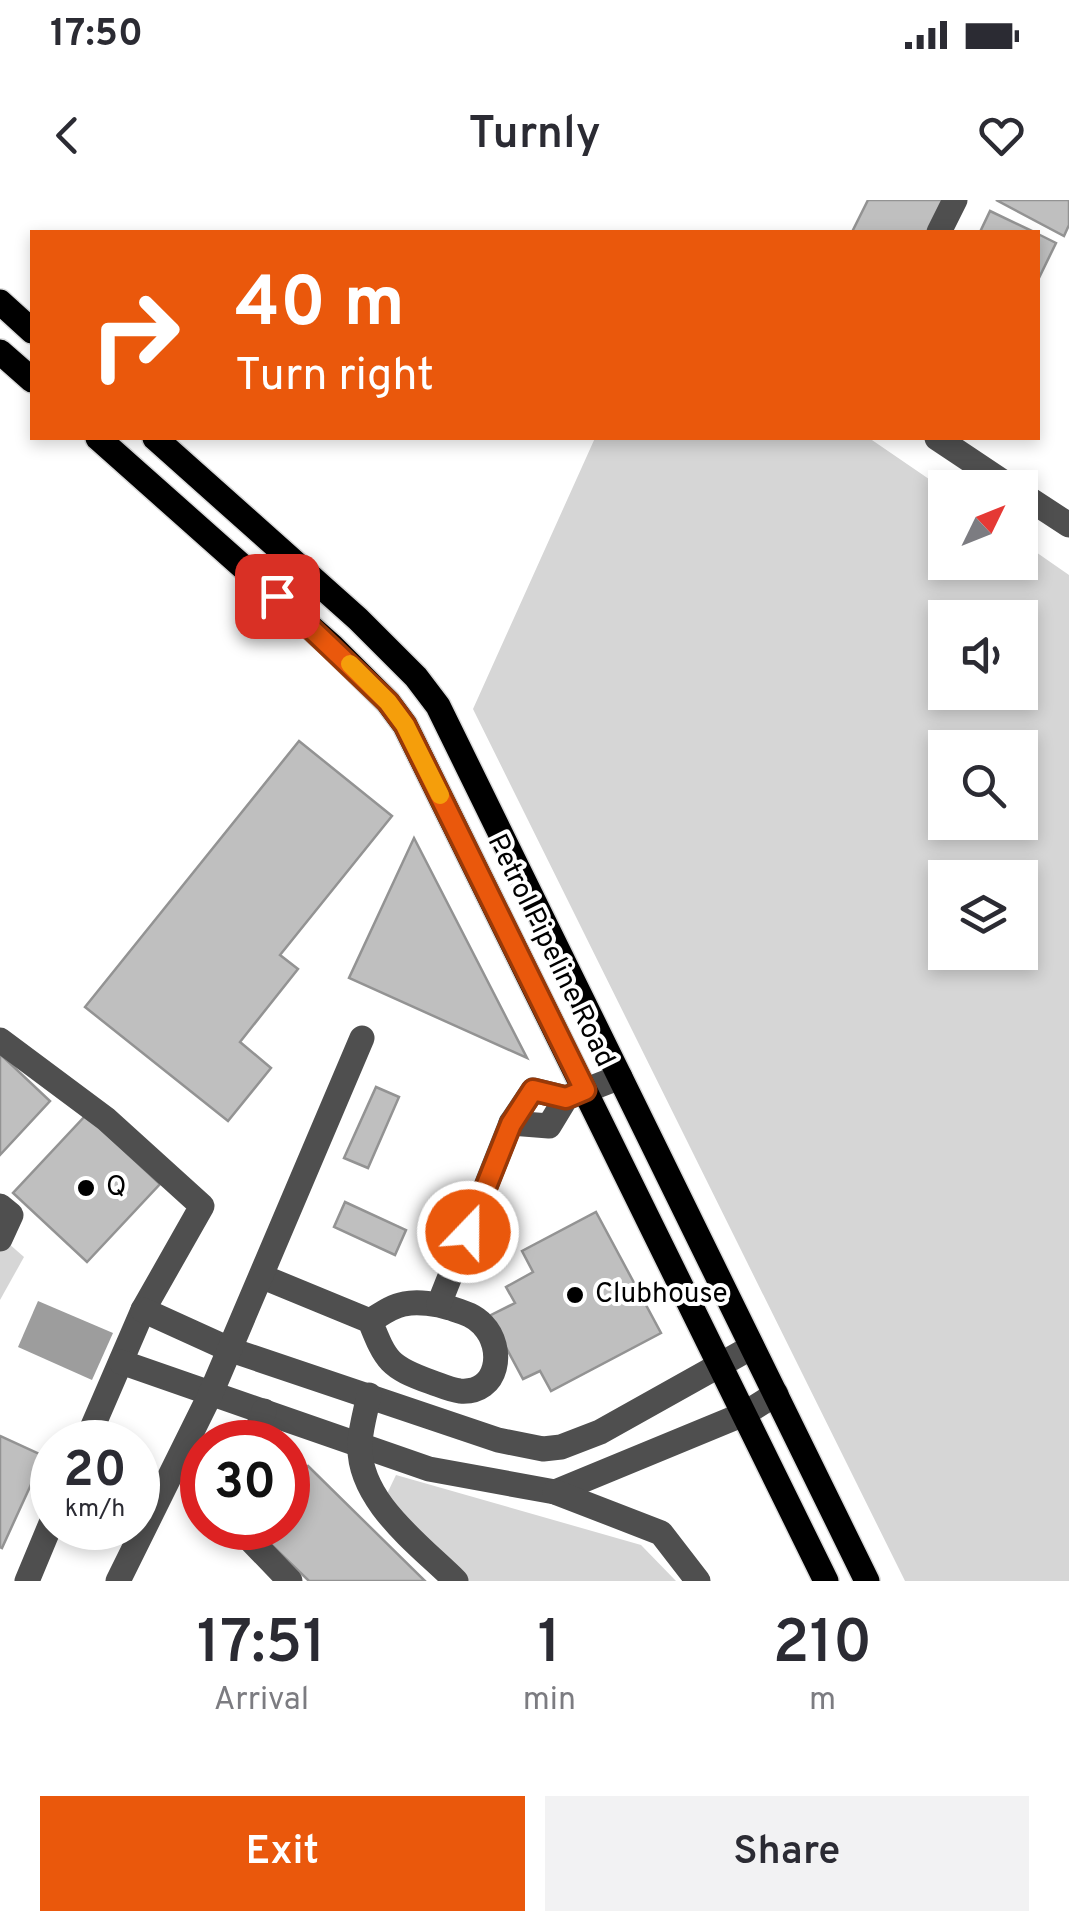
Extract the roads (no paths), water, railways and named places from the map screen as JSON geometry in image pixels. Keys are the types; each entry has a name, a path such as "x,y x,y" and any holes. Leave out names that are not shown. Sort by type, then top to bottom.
{"main road":[{"path":"0,302 30,328"},
{"path":"0,352 30,378"},
{"name":"Petrol Pipeline Road","path":"100,440 332,646 388,702 405,725 576,1094 720,1366 826,1581"},
{"name":"Petrol Pipeline Road","path":"157,440 358,619 416,677 438,706 868,1581"}],"street":[{"path":"940,230 955,200"},
{"path":"940,440 985,470"},
{"path":"1038,505 1069,526"},
{"path":"118,1581 212,1393 362,1038"},
{"path":"0,1040 106,1119 202,1206 143,1310 96,1420"},
{"path":"438,1304 511,1124 549,1126 576,1094 620,1077"},
{"path":"0,1206 11,1215 0,1240"},
{"path":"263,1277 370,1321 388,1362 401,1372 458,1391 482,1386 496,1367 492,1337 470,1315 438,1304 404,1304 370,1321"},
{"path":"143,1310 231,1350 498,1440 543,1449 561,1447 600,1432 752,1347"},
{"path":"121,1362 429,1469 555,1492 661,1533 698,1581"},
{"path":"555,1492 744,1414 776,1394"},
{"path":"370,1396 359,1444 365,1475 381,1506 456,1581"},
{"path":"261,1420 264,1412"},
{"path":"27,1581 40,1550"},
{"path":"260,1550 290,1581"}],"place":[{"name":"Q","path":"86,1188"},
{"name":"Clubhouse","path":"575,1295"}]}
